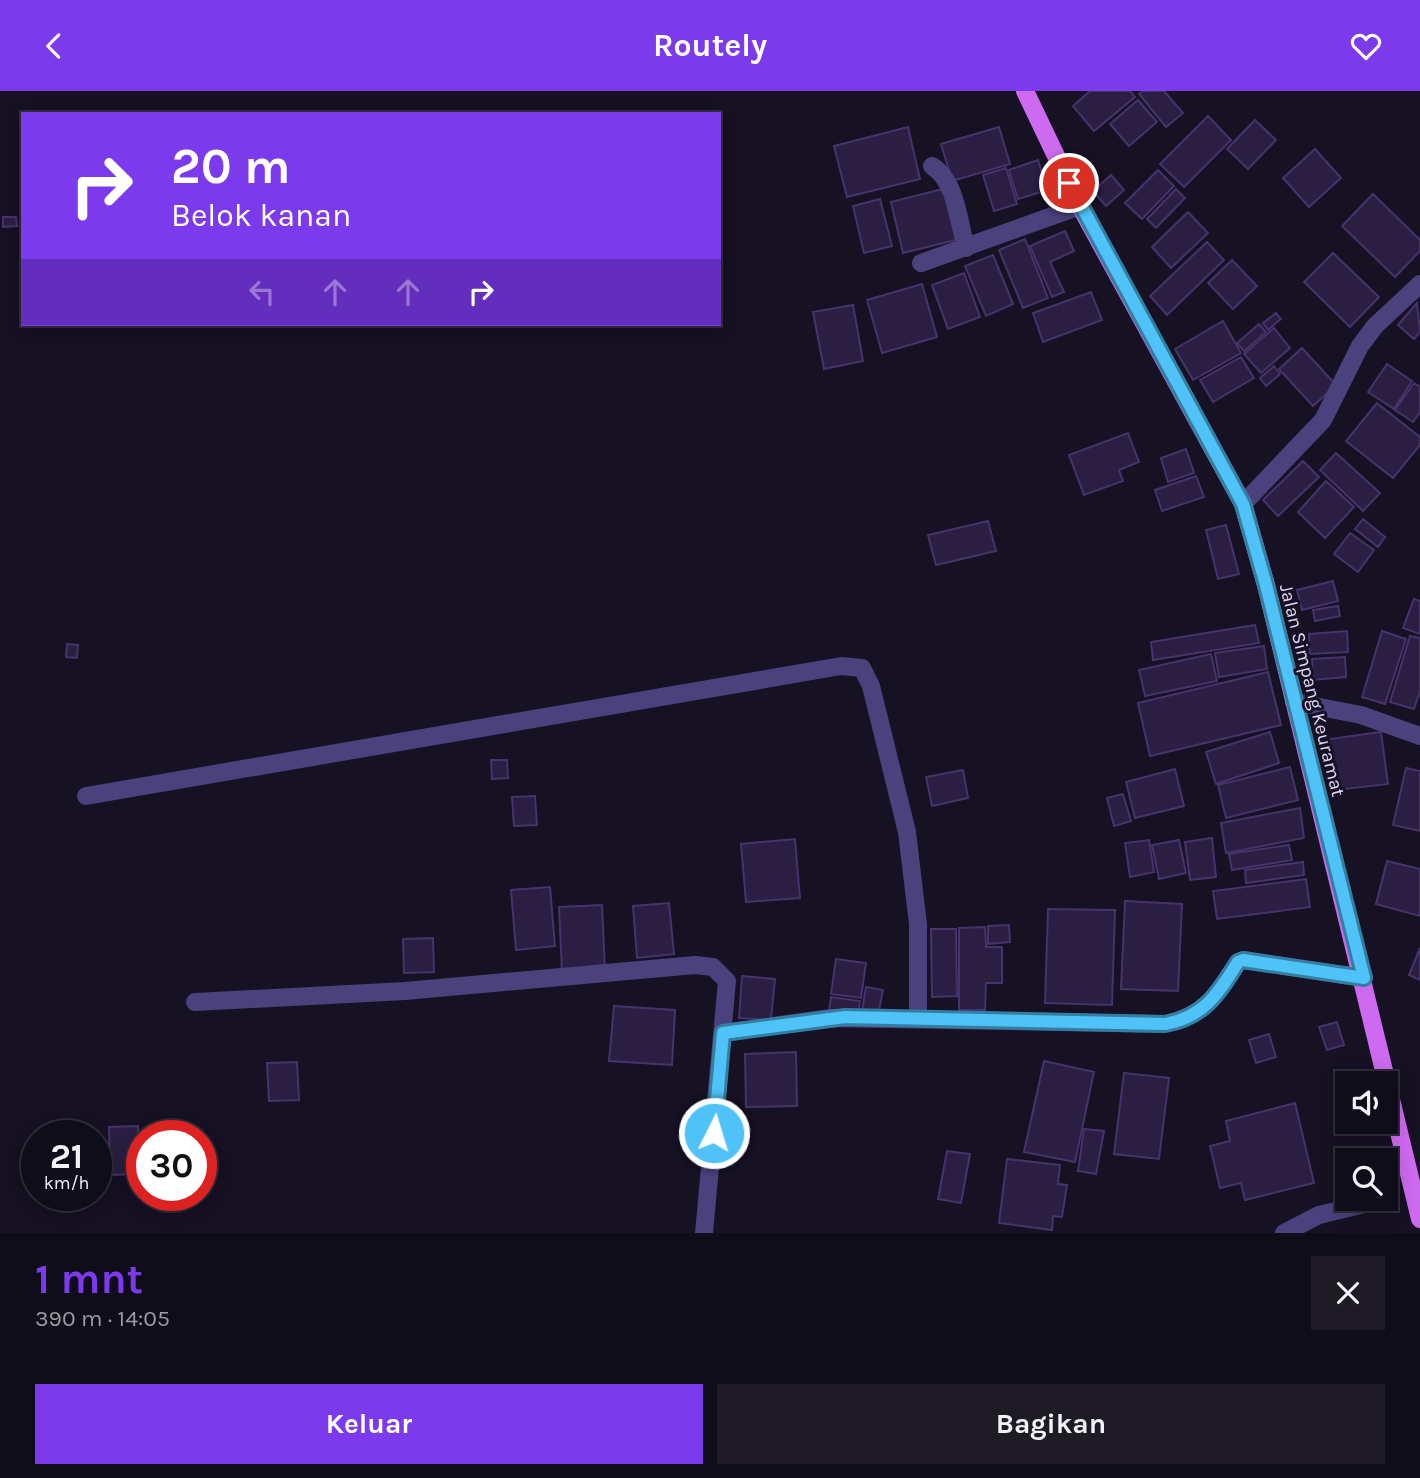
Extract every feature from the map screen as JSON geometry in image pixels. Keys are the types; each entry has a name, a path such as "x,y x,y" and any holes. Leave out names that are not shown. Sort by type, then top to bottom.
{"main road":[{"name":"Jalan Simpang Keuramat","path":"1025,91 1080,206 1243,504 1266,585 1364,978 1420,1219"}],"street":[{"path":"932,166 942,172 948,184 966,247"},
{"path":"921,263 1080,206"},
{"path":"1243,504 1323,420 1360,346 1375,326 1420,285"},
{"path":"86,796 841,666 862,668 871,686 907,832 918,924 918,1018"},
{"path":"1294,702 1361,715 1420,736"},
{"path":"723,1033 830,1018 1173,1022 1201,1011 1213,1001 1238,962 1243,960 1364,978"},
{"path":"195,1002 405,991 695,965 713,967 727,981 705,1233"},
{"path":"1398,1196 1414,1193"},
{"path":"1284,1233 1319,1215 1336,1211"}],"building":[{"path":"1090,91 1130,91 1135,97 1094,131 1073,106"},
{"path":"1143,91 1164,91 1183,113 1166,127 1139,94"},
{"path":"1138,100 1157,122 1129,146 1110,124"},
{"path":"1208,116 1231,140 1184,187 1160,164"},
{"path":"1255,120 1276,140 1248,169 1227,149"},
{"path":"908,127 920,179 847,197 834,146"},
{"path":"999,127 1010,164 952,181 941,144"},
{"path":"1315,149 1341,178 1309,207 1283,178"},
{"path":"1038,160 1048,190 1018,199 1009,170"},
{"path":"1006,168 1017,204 994,211 983,175"},
{"path":"1158,170 1174,186 1142,219 1125,203"},
{"path":"1111,175 1124,190 1106,206 1093,191"},
{"path":"943,189 956,240 903,253 891,202"},
{"path":"1176,189 1185,198 1156,228 1147,219"},
{"path":"1373,194 1420,240 1420,251 1395,277 1342,226"},
{"path":"880,199 892,246 864,253 853,206"},
{"path":"1188,212 1208,233 1171,268 1152,247"},
{"path":"3,217 16,217 17,226 3,227"},
{"path":"1065,231 1074,251 1050,262 1064,292 1052,297 1030,246"},
{"path":"1025,239 1048,298 1023,308 999,250"},
{"path":"1207,242 1224,260 1167,315 1150,296"},
{"path":"1333,253 1379,297 1350,327 1304,282"},
{"path":"993,255 1013,304 986,316 965,266"},
{"path":"1232,260 1257,286 1233,309 1208,283"},
{"path":"964,273 980,317 948,329 932,285"},
{"path":"922,284 937,337 882,353 867,300"},
{"path":"1091,292 1102,320 1043,342 1033,313"},
{"path":"1417,303 1420,332 1414,339 1398,325"},
{"path":"853,305 863,361 824,369 813,312"},
{"path":"1276,313 1281,319 1268,330 1263,323"},
{"path":"1223,321 1241,353 1193,380 1175,349"},
{"path":"1259,324 1266,332 1244,351 1237,343"},
{"path":"1274,328 1290,348 1261,373 1244,354"},
{"path":"1302,348 1336,385 1313,406 1279,369"},
{"path":"1241,357 1254,378 1213,402 1200,380"},
{"path":"1387,364 1412,381 1394,409 1368,392"},
{"path":"1274,366 1280,374 1266,386 1260,378"},
{"path":"1414,383 1420,387 1420,412 1413,422 1395,410"},
{"path":"1377,403 1420,437 1420,445 1393,478 1346,441"},
{"path":"1128,433 1139,462 1119,470 1123,481 1084,495 1069,455"},
{"path":"1186,449 1194,473 1168,482 1161,458"},
{"path":"1336,453 1380,493 1363,511 1320,470"},
{"path":"1303,461 1319,477 1278,516 1263,500"},
{"path":"1196,476 1204,497 1162,511 1155,490"},
{"path":"1326,481 1354,507 1325,538 1298,512"},
{"path":"1363,519 1385,537 1378,547 1355,529"},
{"path":"988,521 996,551 936,565 928,535"},
{"path":"1226,525 1239,574 1218,579 1206,530"},
{"path":"1350,533 1374,550 1358,572 1334,554"},
{"path":"1333,581 1338,601 1302,610 1297,590"},
{"path":"1414,599 1420,601 1420,634 1403,628"},
{"path":"1338,606 1340,616 1315,621 1313,610"},
{"path":"1255,625 1259,643 1153,660 1151,642"},
{"path":"1347,631 1348,652 1310,654 1309,634"},
{"path":"1382,631 1406,639 1385,704 1362,697"},
{"path":"1410,636 1420,638 1420,691 1414,709 1390,702"},
{"path":"67,644 78,645 77,658 66,657"},
{"path":"1264,646 1267,669 1219,677 1215,653"},
{"path":"1211,654 1217,681 1145,696 1139,670"},
{"path":"1345,657 1346,677 1313,680 1312,659"},
{"path":"1268,672 1281,725 1150,756 1138,703"},
{"path":"1270,732 1279,763 1216,784 1206,752"},
{"path":"1381,732 1388,784 1337,790 1330,739"},
{"path":"491,760 507,760 508,778 492,779"},
{"path":"1290,767 1298,800 1226,818 1218,785"},
{"path":"1406,768 1420,771 1420,831 1393,825"},
{"path":"1175,769 1184,806 1135,818 1126,782"},
{"path":"963,770 968,798 932,806 926,777"},
{"path":"1123,794 1131,821 1114,826 1107,798"},
{"path":"535,796 537,825 514,826 512,797"},
{"path":"1300,808 1304,838 1226,853 1221,823"},
{"path":"1212,838 1216,877 1190,880 1185,842"},
{"path":"795,839 800,898 746,902 741,844"},
{"path":"1149,840 1154,872 1130,877 1125,843"},
{"path":"1179,840 1186,873 1159,879 1152,845"},
{"path":"1289,845 1292,860 1232,870 1229,854"},
{"path":"1387,861 1420,869 1420,916 1376,904"},
{"path":"1303,862 1304,875 1246,883 1245,870"},
{"path":"1306,879 1310,907 1217,919 1213,891"},
{"path":"550,887 555,946 516,950 511,890"},
{"path":"1125,901 1182,904 1178,991 1121,989"},
{"path":"669,903 674,954 637,958 633,906"},
{"path":"602,905 605,971 562,973 559,907"},
{"path":"1048,909 1115,910 1112,1005 1045,1003"},
{"path":"1009,925 1010,942 988,944 988,926"},
{"path":"985,927 986,947 1002,947 1002,983 986,983 985,1010 959,1010 959,928"},
{"path":"931,929 956,929 957,996 932,997"},
{"path":"433,938 434,972 404,973 403,939"},
{"path":"1420,948 1420,980 1409,975"},
{"path":"836,959 866,963 861,998 831,994"},
{"path":"742,976 775,979 771,1020 739,1018"},
{"path":"866,987 883,990 878,1015 862,1011"},
{"path":"831,997 860,1001 858,1015 829,1011"},
{"path":"614,1006 675,1010 672,1065 609,1061"},
{"path":"1337,1022 1344,1045 1327,1050 1319,1027"},
{"path":"1269,1034 1276,1057 1256,1063 1249,1040"},
{"path":"796,1052 797,1106 746,1107 745,1054"},
{"path":"1044,1061 1094,1072 1075,1162 1024,1152"},
{"path":"297,1062 299,1100 269,1101 267,1063"},
{"path":"1124,1073 1169,1078 1159,1159 1114,1154"},
{"path":"1295,1103 1314,1183 1245,1200 1241,1183 1220,1188 1210,1146 1230,1141 1226,1121"},
{"path":"126,1126 126,1174 112,1175 112,1127"},
{"path":"1084,1129 1104,1131 1096,1174 1078,1171"},
{"path":"947,1151 970,1154 961,1203 938,1199"},
{"path":"1007,1159 1060,1165 1058,1184 1067,1185 1062,1217 1053,1216 1052,1230 999,1223"}],"route":[{"path":"714,1133 723,1033 845,1017 1165,1024 1181,1021 1201,1011 1213,1001 1238,962 1243,960 1364,978 1266,585 1243,504 1069,183"}]}
